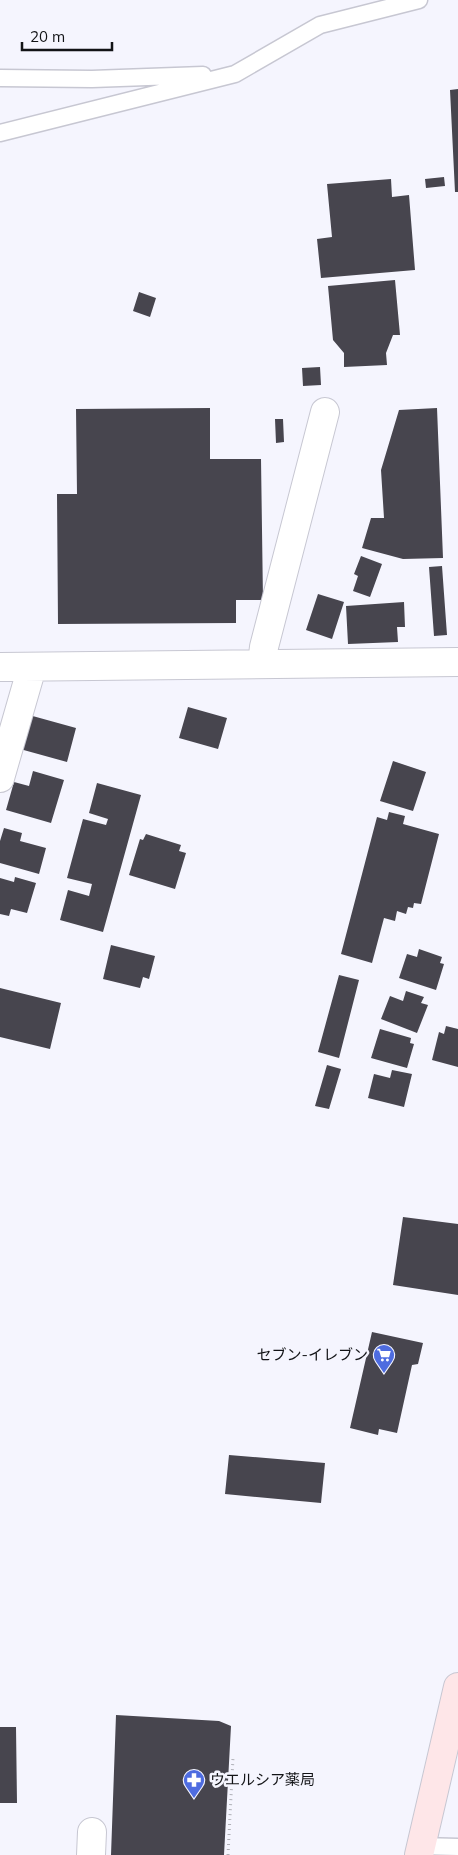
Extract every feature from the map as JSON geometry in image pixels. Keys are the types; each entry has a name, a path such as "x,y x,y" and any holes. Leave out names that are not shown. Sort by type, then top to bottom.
{"street":[{"path":"262,664 264,647 325,412"},
{"path":"0,667 458,662"},
{"path":"0,778 32,667"},
{"path":"420,1850 458,1687"}],"lane":[{"path":"0,133 235,74 320,25 419,0"},
{"path":"0,78 92,79 235,74"},
{"path":"420,1850 458,1847"}],"path":[{"path":"228,1855 233,1758"}],"building":[{"path":"458,89 458,192 455,192 450,90"},
{"path":"444,177 445,186 426,188 425,179"},
{"path":"391,179 392,197 409,195 415,270 321,278 317,239 332,237 327,184"},
{"path":"395,280 400,335 393,335 386,353 387,365 344,367 344,353 333,340 328,286"},
{"path":"139,292 156,298 150,317 133,311"},
{"path":"320,367 321,385 303,386 302,368"},
{"path":"210,408 210,459 261,459 263,600 236,600 236,623 58,624 57,494 77,494 76,409"},
{"path":"437,408 443,558 403,559 362,548 371,518 384,518 381,470 399,410"},
{"path":"275,419 283,419 284,442 276,443"},
{"path":"361,556 382,564 370,597 353,591 358,576 354,574"},
{"path":"442,566 447,635 434,636 429,567"},
{"path":"318,594 344,602 332,639 306,630"},
{"path":"404,602 405,627 397,627 398,642 348,644 346,606"},
{"path":"188,707 227,718 218,749 179,738"},
{"path":"29,715 76,728 67,762 20,749"},
{"path":"393,761 426,772 413,811 380,801"},
{"path":"33,771 64,780 51,823 6,810 14,782 29,786"},
{"path":"97,783 141,795 103,932 60,920 68,890 89,896 92,884 67,878 83,819 106,825 108,819 89,813"},
{"path":"389,812 405,816 403,824 439,834 421,904 414,903 413,908 408,907 406,914 397,911 395,921 384,918 372,963 341,954 377,817 387,820"},
{"path":"4,828 22,833 20,841 46,848 39,874 0,863 0,841"},
{"path":"146,834 181,845 179,851 186,853 175,889 129,875 140,839 143,840"},
{"path":"15,877 36,883 27,913 11,909 9,916 0,914 0,878 14,882"},
{"path":"111,945 155,956 149,979 143,977 140,988 103,979"},
{"path":"419,949 442,957 440,963 444,964 436,990 399,978 407,954 417,957"},
{"path":"339,975 359,980 339,1058 318,1052"},
{"path":"0,988 61,1003 50,1049 0,1037"},
{"path":"406,991 424,997 421,1003 428,1005 417,1033 381,1019 390,996 403,1001"},
{"path":"446,1026 458,1029 458,1067 432,1060 439,1032 444,1034"},
{"path":"380,1029 411,1038 410,1043 414,1044 407,1068 371,1058"},
{"path":"327,1065 341,1069 329,1109 315,1106"},
{"path":"392,1070 412,1074 404,1107 368,1098 374,1074 390,1078"},
{"path":"403,1217 458,1224 458,1295 393,1285"},
{"path":"372,1332 423,1343 418,1364 412,1365 397,1433 379,1429 378,1435 350,1428"},
{"path":"229,1455 325,1463 321,1503 225,1494"},
{"path":"116,1715 219,1721 231,1726 224,1855 111,1855"},
{"path":"0,1727 16,1727 17,1803 0,1803"}],"place":[{"name":"セブン-イレブン","path":"384,1374"},
{"name":"ウエルシア薬局","path":"194,1799"}]}
